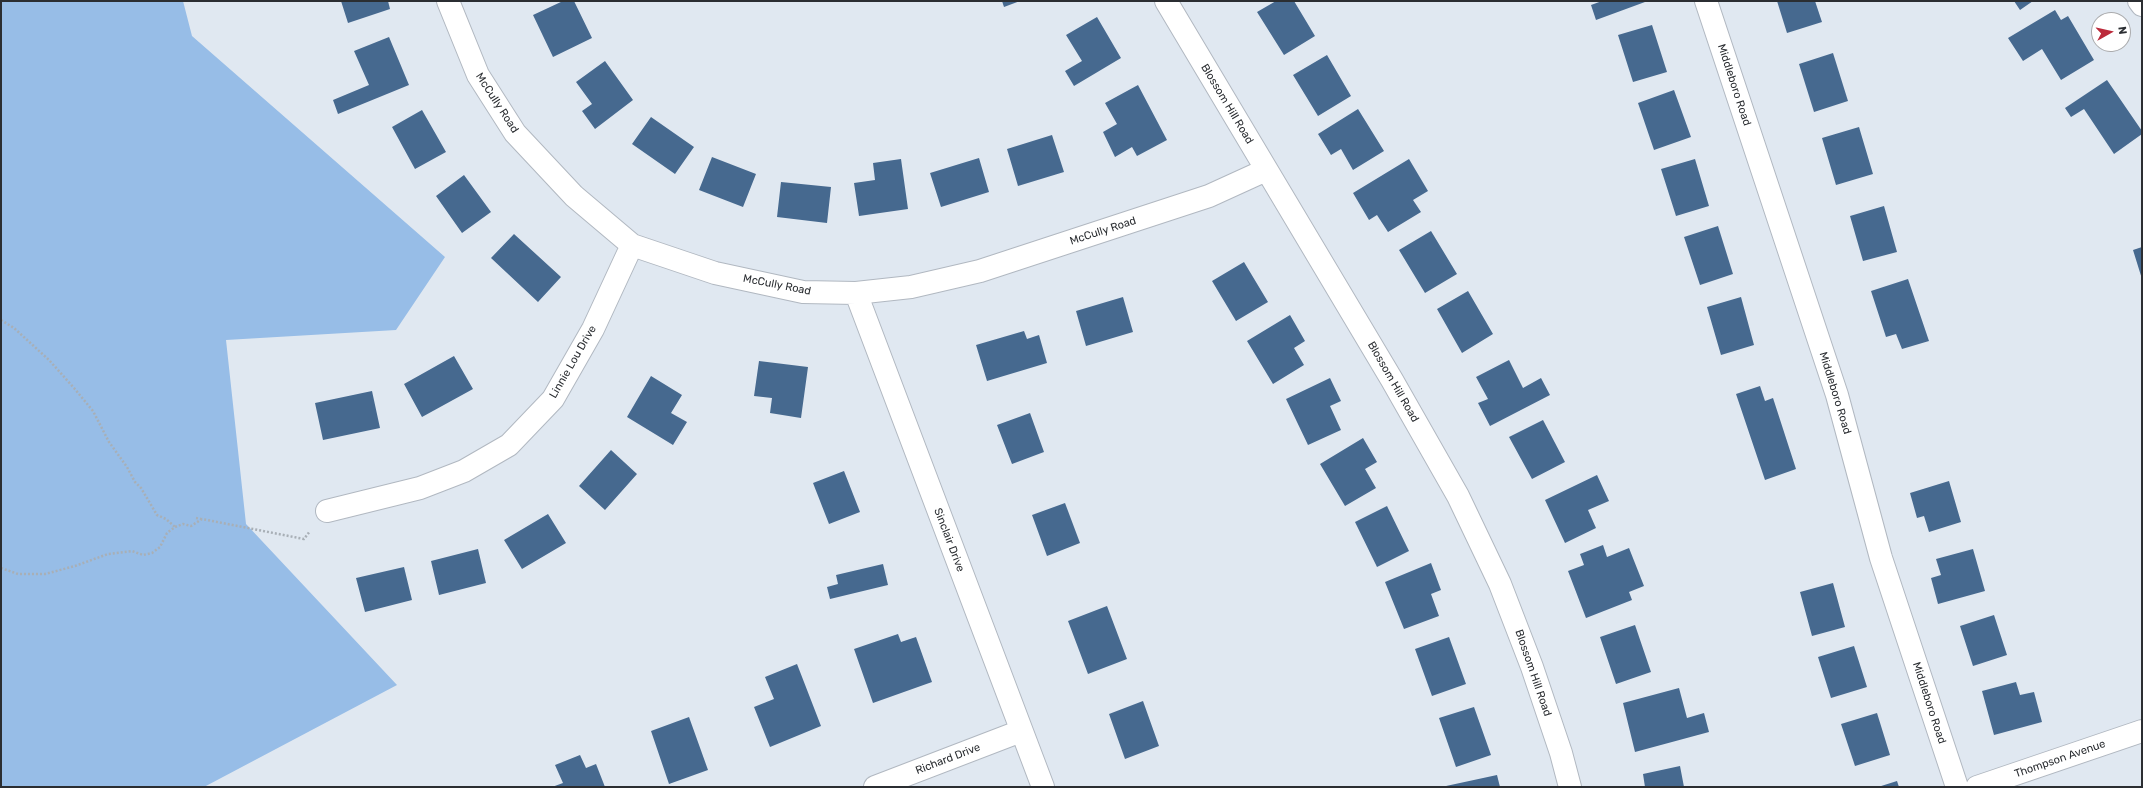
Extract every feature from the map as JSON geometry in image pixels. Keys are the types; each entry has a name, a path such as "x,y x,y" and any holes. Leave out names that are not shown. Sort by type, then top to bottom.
{"street":[{"name":"McCully Road","path":"448,1 478,76 515,133 574,196 632,245 715,273 803,292 856,293 911,287 980,271 1209,196 1266,170"},
{"name":"Blossom Hill Road","path":"1166,1 1388,373 1458,496 1503,591 1532,666 1561,753 1570,787"},
{"name":"Middleboro Road","path":"1706,1 1837,395 1881,558 1957,787"},
{"path":"2139,1 2142,5"},
{"name":"Linnie Lou Drive","path":"328,511 427,485 464,471 509,445 553,399 592,329 632,245"},
{"name":"Sinclair Drive","path":"856,293 1043,787"},
{"name":"Richard Drive","path":"875,787 1022,731"},
{"name":"Thompson Avenue","path":"1977,787 2142,731"}],"path":[{"path":"1,320 14,328 49,360 74,388 93,411 109,442 127,467 157,515 166,519 175,527"},
{"path":"196,518 304,539 328,511"},
{"path":"1,568 18,574 45,574 108,554 132,551 143,555 152,553 160,547 167,533 179,524 193,526 202,519"}],"shaded area":[{"path":"1,1 183,1 192,36 445,257 396,330 226,340 246,524 397,685 204,787 1,787"}],"building":[{"path":"341,1 388,1 390,9 348,23"},
{"path":"563,1 574,1 592,38 553,57 533,15"},
{"path":"1002,1 1020,1 1004,7"},
{"path":"1276,1 1294,1 1315,36 1284,55 1257,12"},
{"path":"1602,1 1645,2 1596,20 1591,5"},
{"path":"1777,1 1815,1 1822,22 1787,33"},
{"path":"2014,1 2033,1 2020,10"},
{"path":"2055,10 2061,20 2068,16 2094,60 2061,80 2042,49 2023,61 2008,38"},
{"path":"1097,17 1121,58 1074,86 1065,71 1082,61 1066,35"},
{"path":"1652,25 1667,72 1633,82 1618,35"},
{"path":"389,37 409,85 338,114 333,100 369,85 354,51"},
{"path":"1833,53 1848,101 1814,112 1799,64"},
{"path":"1327,55 1351,96 1318,116 1293,75"},
{"path":"605,61 633,100 595,129 582,111 592,104 576,82"},
{"path":"2107,80 2142,131 2142,134 2114,154 2084,109 2071,117 2065,108"},
{"path":"1138,85 1167,140 1137,156 1132,147 1115,157 1103,132 1117,124 1105,103"},
{"path":"1674,90 1691,137 1654,150 1638,103"},
{"path":"1358,109 1384,151 1353,170 1341,149 1331,155 1318,134"},
{"path":"422,110 446,152 415,169 392,127"},
{"path":"651,117 694,147 675,174 632,144"},
{"path":"1859,127 1873,174 1836,185 1822,138"},
{"path":"1052,135 1064,172 1018,186 1007,149"},
{"path":"712,157 756,174 743,207 699,190"},
{"path":"979,158 989,192 941,207 930,173"},
{"path":"901,159 908,209 859,216 854,183 875,180 873,163"},
{"path":"1409,159 1428,191 1413,200 1421,212 1388,232 1377,215 1369,220 1353,193"},
{"path":"1695,159 1709,206 1676,216 1661,169"},
{"path":"464,175 491,212 462,233 436,196"},
{"path":"781,182 831,187 827,223 777,217"},
{"path":"1884,206 1897,252 1863,261 1850,216"},
{"path":"1718,226 1733,274 1700,285 1684,237"},
{"path":"1431,231 1457,274 1425,293 1399,250"},
{"path":"514,234 561,277 538,302 491,258"},
{"path":"2142,247 2142,279 2133,250"},
{"path":"1244,262 1268,302 1236,321 1212,281"},
{"path":"1908,279 1929,341 1902,349 1896,334 1886,337 1871,291"},
{"path":"1468,291 1493,334 1462,353 1437,309"},
{"path":"1123,297 1133,332 1086,346 1076,311"},
{"path":"1741,297 1754,345 1721,355 1707,307"},
{"path":"1290,315 1305,341 1294,348 1304,365 1273,384 1247,341"},
{"path":"1024,331 1027,339 1039,335 1047,363 987,381 976,345"},
{"path":"454,356 473,389 422,417 404,384"},
{"path":"1509,360 1523,388 1541,378 1550,395 1490,426 1478,403 1488,399 1476,377"},
{"path":"759,361 808,367 801,418 770,413 772,398 754,396"},
{"path":"651,376 682,395 671,413 687,422 673,445 627,417"},
{"path":"1330,378 1341,401 1330,406 1341,430 1308,445 1286,399"},
{"path":"1760,386 1765,401 1773,398 1796,469 1765,480 1736,394"},
{"path":"372,391 380,428 323,440 315,403"},
{"path":"1030,413 1044,452 1012,464 997,425"},
{"path":"1543,420 1565,462 1532,479 1509,437"},
{"path":"1363,438 1377,462 1365,469 1376,488 1345,506 1320,464"},
{"path":"611,450 637,474 605,510 579,486"},
{"path":"844,471 860,512 829,524 813,483"},
{"path":"1597,475 1609,501 1588,510 1596,528 1565,543 1545,500"},
{"path":"1949,481 1961,522 1929,532 1924,516 1917,518 1910,493"},
{"path":"1065,503 1080,543 1047,556 1032,515"},
{"path":"1387,506 1409,551 1377,567 1355,522"},
{"path":"548,514 566,543 522,569 504,540"},
{"path":"1603,545 1607,557 1629,548 1644,586 1629,592 1632,600 1586,618 1568,571 1584,565 1580,554"},
{"path":"478,549 486,583 439,595 431,561"},
{"path":"1973,549 1985,591 1938,604 1931,578 1941,575 1936,559"},
{"path":"1431,563 1441,590 1431,594 1439,616 1404,629 1385,582"},
{"path":"883,564 888,585 830,599 827,587 838,584 836,575"},
{"path":"404,567 412,600 365,612 356,578"},
{"path":"1833,583 1845,627 1812,636 1800,592"},
{"path":"1107,606 1127,659 1088,674 1068,621"},
{"path":"1994,615 2007,655 1973,666 1960,626"},
{"path":"1635,625 1651,672 1616,684 1600,637"},
{"path":"898,634 901,642 916,637 932,682 873,703 854,649"},
{"path":"1449,637 1466,684 1432,696 1415,649"},
{"path":"1854,646 1867,687 1831,698 1818,657"},
{"path":"797,664 821,726 770,747 754,707 774,699 765,677"},
{"path":"2016,682 2020,695 2034,692 2042,722 1994,735 1982,691"},
{"path":"1679,688 1687,718 1704,713 1709,732 1635,752 1623,703"},
{"path":"1143,701 1159,746 1125,759 1109,714"},
{"path":"1474,707 1491,755 1456,767 1439,718"},
{"path":"1877,713 1890,755 1855,766 1841,724"},
{"path":"689,717 708,770 669,784 651,731"},
{"path":"580,755 586,768 596,764 605,787 552,787 563,783 555,765"},
{"path":"1680,766 1684,787 1645,787 1643,774"},
{"path":"1497,775 1500,787 1446,787 1446,786"},
{"path":"1897,781 1899,787 1878,787"}]}
